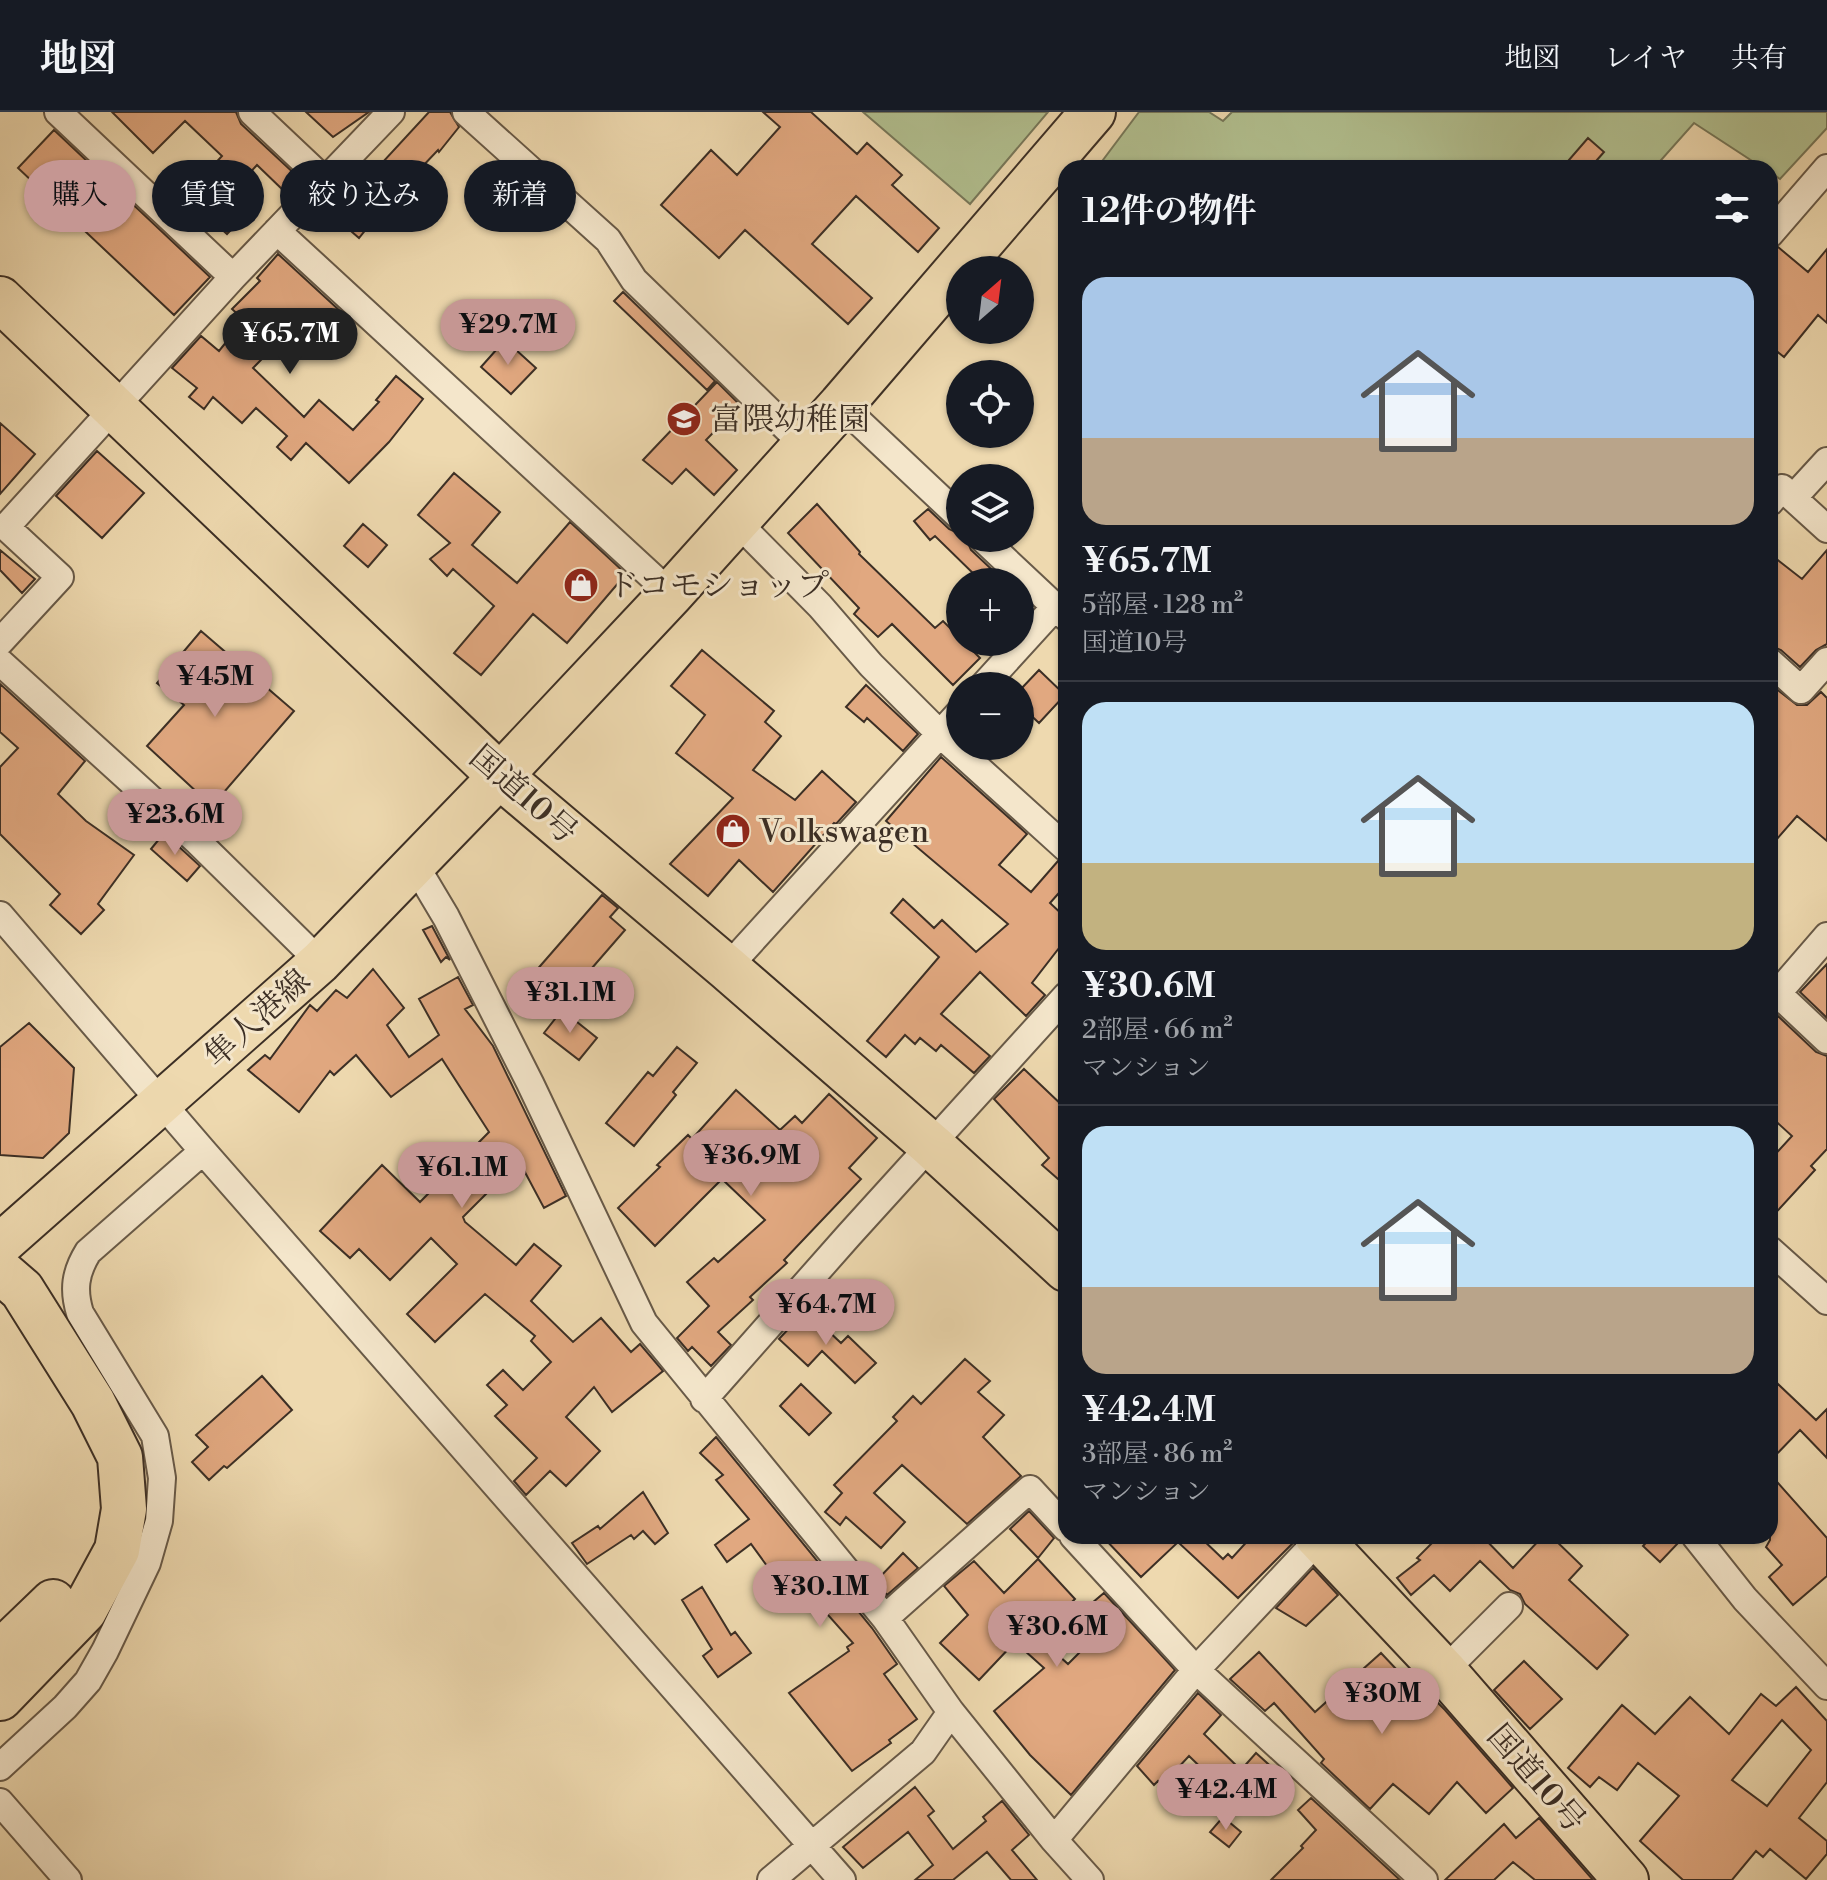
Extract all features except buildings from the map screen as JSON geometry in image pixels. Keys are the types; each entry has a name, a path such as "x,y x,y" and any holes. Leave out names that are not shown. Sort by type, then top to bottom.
{"highway":[{"path":"500,776 671,594 841,405 1093,112"},
{"name":"国道10号","path":"0,299 500,776 932,1146 1058,1262"},
{"path":"0,1271 22,1290 93,1403 120,1457 124,1509 117,1550 84,1611 0,1698"},
{"path":"0,1301 2,1308 41,1351 75,1412 102,1474 97,1537 70,1585 0,1653"},
{"name":"国道10号","path":"1325,1544 1444,1671 1626,1880"}],"main road":[{"name":"隼人港線","path":"0,1245 320,962 500,776"}],"street":[{"path":"58,112 233,277"},
{"path":"252,112 303,160"},
{"path":"345,160 391,112"},
{"path":"466,112 608,240 634,280 804,445"},
{"path":"1778,225 1827,168"},
{"path":"0,642 60,577 3,524 280,228"},
{"path":"277,231 671,594"},
{"path":"841,405 946,504"},
{"path":"1827,461 1781,500 1827,529"},
{"path":"736,521 940,734 1058,841"},
{"path":"997,552 1058,609"},
{"path":"998,672 1058,615"},
{"path":"1778,669 1801,690 1827,661"},
{"path":"0,662 198,842 320,962"},
{"path":"727,968 946,727"},
{"path":"415,865 446,917 523,1069 637,1311 704,1399 885,1618 951,1712 1090,1880"},
{"path":"0,915 842,1880"},
{"path":"1778,992 1827,936"},
{"path":"1778,1000 1827,1040"},
{"path":"704,1399 1058,1005"},
{"path":"0,1767 88,1681 147,1563 159,1521 162,1478 155,1436 80,1313 75,1297 79,1266 94,1246 203,1151"},
{"path":"1778,1257 1827,1301"},
{"path":"885,1618 1030,1489 1058,1519"},
{"path":"1080,1544 1196,1670 1424,1880"},
{"path":"1054,1840 1196,1670 1312,1544"},
{"path":"1701,1544 1745,1599 1827,1686"},
{"path":"1444,1671 1509,1606"},
{"path":"771,1880 923,1752 951,1712"},
{"path":"0,1802 68,1880"}],"green space":[{"path":"863,112 1048,112 970,204"},
{"path":"1139,112 1209,112 1223,121 1232,112 1827,112 1827,128 1780,179 1778,160 1751,160 1694,123 1661,160 1103,160"}],"place":[{"name":"富隈幼稚園","path":"684,419"},
{"name":"ドコモショップ","path":"581,585"},
{"name":"Volkswagen","path":"733,831"}]}
